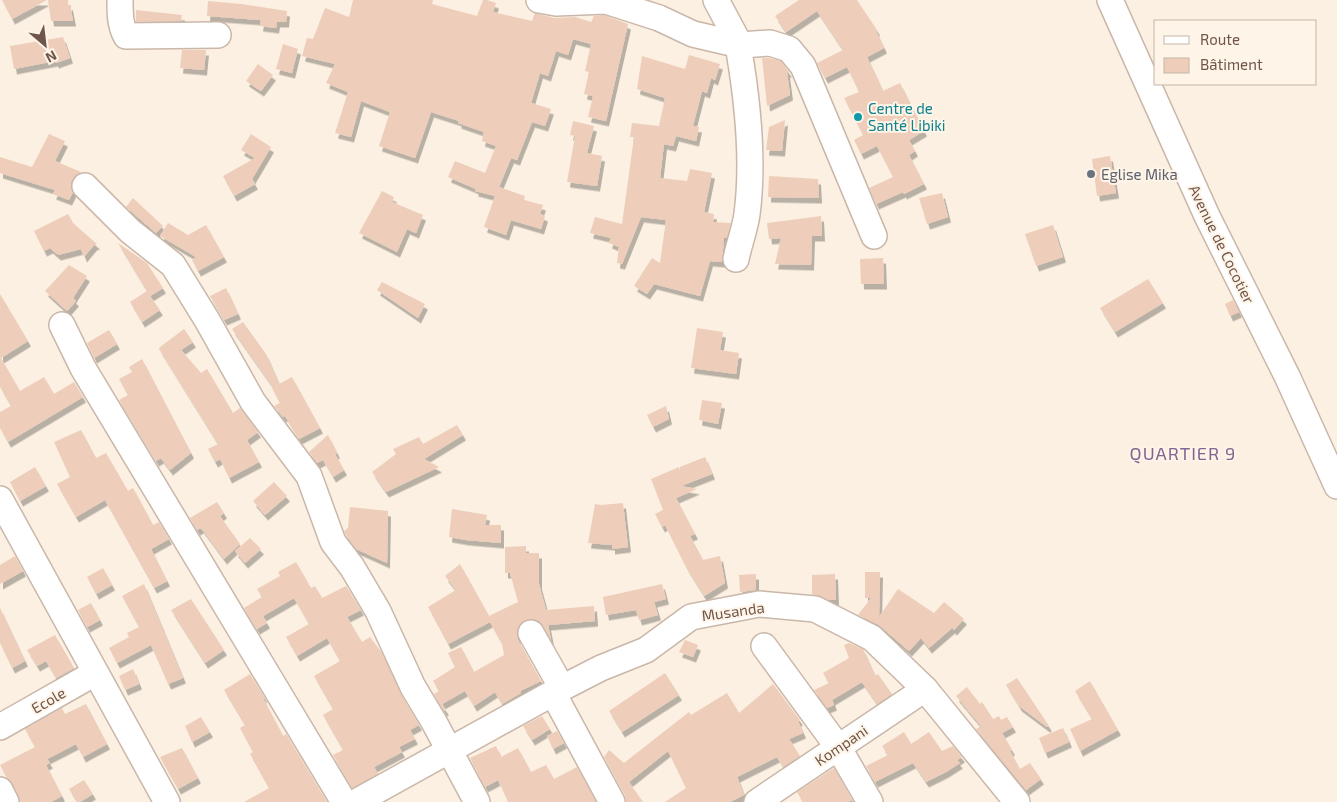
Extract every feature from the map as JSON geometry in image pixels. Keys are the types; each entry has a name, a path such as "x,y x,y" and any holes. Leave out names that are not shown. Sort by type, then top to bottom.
{"street":[{"path":"120,0 120,18 122,30 126,36 218,35"},
{"path":"539,0 556,3 606,1 659,18 692,34 740,45 770,43 789,49 802,66 874,236"},
{"path":"716,0 740,45 739,51 746,94 749,152 747,215 736,259"},
{"name":"Avenue de Cocotier","path":"1110,0 1206,216 1287,376 1337,486"},
{"path":"85,186 130,231 173,265 207,320 253,402 309,476 333,542 352,567 378,610 413,687 477,802"},
{"path":"62,325 83,368 344,802"},
{"path":"0,499 167,802"},
{"name":"Musanda","path":"356,802 557,691 601,668 646,650 691,617 759,604 815,609 872,638 925,689 1017,802"},
{"path":"531,633 557,691 612,802"},
{"path":"764,646 838,747 870,802"},
{"name":"Ecole","path":"0,727 95,673"},
{"name":"Kompani","path":"757,802 925,689"},
{"path":"0,790 6,802"}],"building":[{"path":"2,0 47,0 12,19"},
{"path":"48,0 68,0 73,21 51,21"},
{"path":"353,0 433,0 432,4 477,16 483,0 487,0 496,3 493,12 532,21 535,13 554,18 575,17 591,22 594,16 604,15 628,24 606,121 588,117 593,96 584,94 589,72 585,71 591,44 573,39 568,55 556,51 548,76 540,73 531,103 551,109 545,126 532,122 517,160 511,158 499,187 525,196 524,200 543,205 540,214 545,216 541,229 511,220 506,235 484,227 495,196 475,191 476,189 448,177 455,161 485,173 496,146 482,141 484,132 431,112 415,158 379,146 390,112 361,101 351,137 335,133 348,92 326,83 335,64 302,56 307,38 313,39 325,8 349,17"},
{"path":"799,0 857,0 877,30 884,48 867,57 883,91 900,83 924,131 909,140 915,151 909,155 924,184 904,194 903,192 876,204 869,188 893,177 877,146 861,154 854,140 863,135 844,98 859,92 847,67 825,78 817,63 843,50 817,11 786,32 775,16"},
{"path":"208,1 287,11 286,22 277,22 276,28 260,26 261,20 207,16"},
{"path":"136,10 182,15 181,21 136,22"},
{"path":"63,37 70,58 56,63 55,61 14,69 10,46"},
{"path":"283,44 298,49 292,73 276,69"},
{"path":"182,50 206,50 204,70 180,68"},
{"path":"689,55 720,64 715,80 711,78 707,93 702,91 693,126 699,127 696,141 676,136 673,146 664,144 660,178 687,181 690,169 712,173 704,212 714,214 713,222 731,223 727,238 724,237 722,262 710,261 700,296 654,284 647,294 634,286 652,258 660,263 666,220 641,217 622,264 617,263 619,247 609,243 611,238 590,233 595,217 622,224 634,137 630,137 632,123 659,126 665,98 637,89 642,56 685,69"},
{"path":"762,58 781,61 789,72 787,72 790,95 767,106"},
{"path":"258,64 273,75 261,91 246,81"},
{"path":"785,120 782,151 766,150 769,127"},
{"path":"573,121 594,126 587,153 602,156 597,186 567,182 575,136 570,135"},
{"path":"49,134 65,141 55,161 81,172 71,182 73,192 69,200 53,194 55,190 0,173 0,157 32,167"},
{"path":"251,134 271,147 252,179 255,184 234,196 223,176 255,158 241,150"},
{"path":"1110,156 1116,193 1097,196 1092,159"},
{"path":"769,176 818,179 819,198 768,197"},
{"path":"382,191 394,197 392,202 423,215 416,233 407,229 397,252 359,233"},
{"path":"942,193 948,217 927,224 919,198"},
{"path":"133,198 163,226 156,233 126,207"},
{"path":"68,214 73,223 97,244 84,257 81,249 58,255 50,248 44,251 34,231"},
{"path":"821,216 822,236 812,236 811,265 775,264 781,238 769,239 767,223"},
{"path":"168,223 188,235 206,225 224,257 198,271 192,260 196,257 160,236"},
{"path":"1053,225 1063,257 1036,266 1025,234"},
{"path":"118,243 147,263 163,288 150,296 160,310 142,322 130,302 147,291"},
{"path":"883,258 884,284 861,284 860,259"},
{"path":"69,265 87,276 73,298 76,301 67,311 45,291"},
{"path":"1148,279 1163,303 1115,332 1100,308"},
{"path":"382,282 425,304 418,318 377,290"},
{"path":"226,288 238,314 224,320 210,296"},
{"path":"0,294 28,341 1,358 20,391 44,377 54,394 74,382 83,397 8,442 0,428 0,412 11,406 0,387"},
{"path":"1233,300 1239,312 1230,316 1225,304"},
{"path":"243,322 266,354 279,384 292,377 320,428 299,439 285,416 283,417 274,406 280,403 273,387 232,329"},
{"path":"697,328 723,332 720,350 739,353 736,374 691,368"},
{"path":"184,329 193,342 181,350 201,373 207,369 233,413 240,408 258,432 247,440 259,462 229,478 220,459 215,462 208,449 218,444 159,349"},
{"path":"109,330 117,344 94,358 87,343"},
{"path":"142,359 191,453 170,470 161,458 156,461 119,400 128,395 119,379 132,372 129,367"},
{"path":"702,400 722,403 718,424 699,420"},
{"path":"666,406 669,419 653,427 647,415"},
{"path":"457,425 463,435 424,459 439,467 386,492 372,472 396,454 393,449 419,437 423,444"},
{"path":"81,430 96,458 106,453 128,491 133,488 153,525 159,522 169,539 151,549 167,581 154,588 105,500 76,517 57,484 70,477 54,442"},
{"path":"328,435 337,453 335,454 344,470 333,477 323,460 317,463 309,452"},
{"path":"705,457 712,474 681,486 697,489 676,498 695,534 690,536 703,560 720,556 725,583 704,596 687,569 665,525 662,527 655,514 663,510 651,479 679,467 680,471 680,467"},
{"path":"35,467 46,486 20,501 10,482"},
{"path":"274,482 287,496 265,515 253,501"},
{"path":"217,502 224,513 220,516 240,544 224,559 201,528 197,530 190,518"},
{"path":"623,503 628,547 612,549 612,545 588,543 595,504"},
{"path":"350,507 388,511 387,563 356,549 346,535 344,531 348,528"},
{"path":"452,509 487,515 485,525 501,525 501,543 449,537"},
{"path":"250,538 261,549 245,563 235,551"},
{"path":"526,546 526,553 539,553 539,584 546,610 594,606 595,621 548,625 551,640 539,621 531,619 524,621 519,625 517,632 518,640 541,681 520,691 521,693 502,704 495,692 474,706 465,691 442,704 446,710 444,711 434,694 439,691 433,681 455,667 448,653 461,647 474,672 504,655 502,644 490,622 448,644 428,607 456,590 445,576 460,564 489,616 518,602 510,573 505,573 505,547"},
{"path":"15,556 23,571 0,584 0,565"},
{"path":"296,562 311,588 315,586 322,598 346,586 361,610 347,617 362,642 370,637 382,653 400,693 419,725 410,730 415,739 399,747 402,752 374,767 378,774 352,788 333,755 343,750 323,715 333,709 314,676 340,661 327,638 297,656 286,637 309,624 294,598 263,616 267,623 257,629 244,608 262,597 257,589 280,576 278,572"},
{"path":"103,568 112,585 96,594 87,577"},
{"path":"865,572 880,572 879,617 898,589 934,613 944,602 964,619 954,630 952,628 929,648 921,638 909,651 879,625 858,615 871,598 865,598"},
{"path":"756,574 756,590 740,592 739,575"},
{"path":"835,574 836,600 829,600 812,594 812,575"},
{"path":"144,584 183,678 168,684 151,645 117,663 109,648 129,637 127,633 139,627 122,596"},
{"path":"662,584 666,599 654,602 658,615 639,620 636,610 606,615 603,597"},
{"path":"191,599 224,650 205,663 171,610"},
{"path":"91,603 100,620 87,627 78,610"},
{"path":"0,608 25,661 12,668 0,643"},
{"path":"55,635 74,668 56,678 46,661 37,666 27,650"},
{"path":"685,640 698,645 693,657 679,652"},
{"path":"849,643 863,649 875,676 878,674 892,694 877,704 862,682 832,700 834,705 827,708 814,690 829,683 823,673 849,658 844,645"},
{"path":"133,669 139,684 125,690 119,676"},
{"path":"665,673 679,695 622,732 609,711"},
{"path":"250,674 264,697 283,736 286,734 327,802 244,802 269,788 250,754 253,752 240,728 245,725 224,690"},
{"path":"1017,678 1049,726 1047,727 1019,706 1006,685"},
{"path":"1090,681 1118,730 1080,751 1070,729 1092,719 1075,691"},
{"path":"773,684 800,720 798,721 803,733 789,739 800,756 783,767 777,757 737,777 744,795 730,802 665,802 686,788 668,751 629,782 643,802 626,802 625,795 604,757 609,750 624,763 689,712 691,715 727,693 739,713"},
{"path":"967,687 980,704 982,702 993,719 999,716 1001,720 1007,717 1013,727 1002,733 1012,750 1010,751 1020,769 1030,763 1041,779 1026,790 976,729 981,726 956,696"},
{"path":"86,704 107,744 83,757 76,744 47,759 50,763 46,765 62,796 51,802 20,802 13,784 7,778 0,765 35,747 25,729 62,708 65,714"},
{"path":"542,716 550,729 532,740 523,726"},
{"path":"201,717 210,732 192,742 185,726"},
{"path":"1063,728 1069,742 1045,753 1039,738"},
{"path":"557,731 564,743 553,749 547,736"},
{"path":"904,732 911,744 929,732 942,751 953,746 962,757 957,760 960,763 926,782 913,763 875,782 866,766 888,755 882,746"},
{"path":"496,746 501,757 518,748 531,772 546,765 554,779 577,767 596,802 508,802 498,780 485,787 470,758"},
{"path":"182,748 198,778 178,789 160,757"},
{"path":"834,768 852,800 848,802 803,802 797,792"},
{"path":"84,780 93,794 77,802 69,789"}],"place":[{"name":"Centre de Santé Libiki","path":"858,117"},
{"name":"Eglise Mika","path":"1091,174"}],"district":[{"name":"QUARTIER 9","path":"1183,453"}]}
